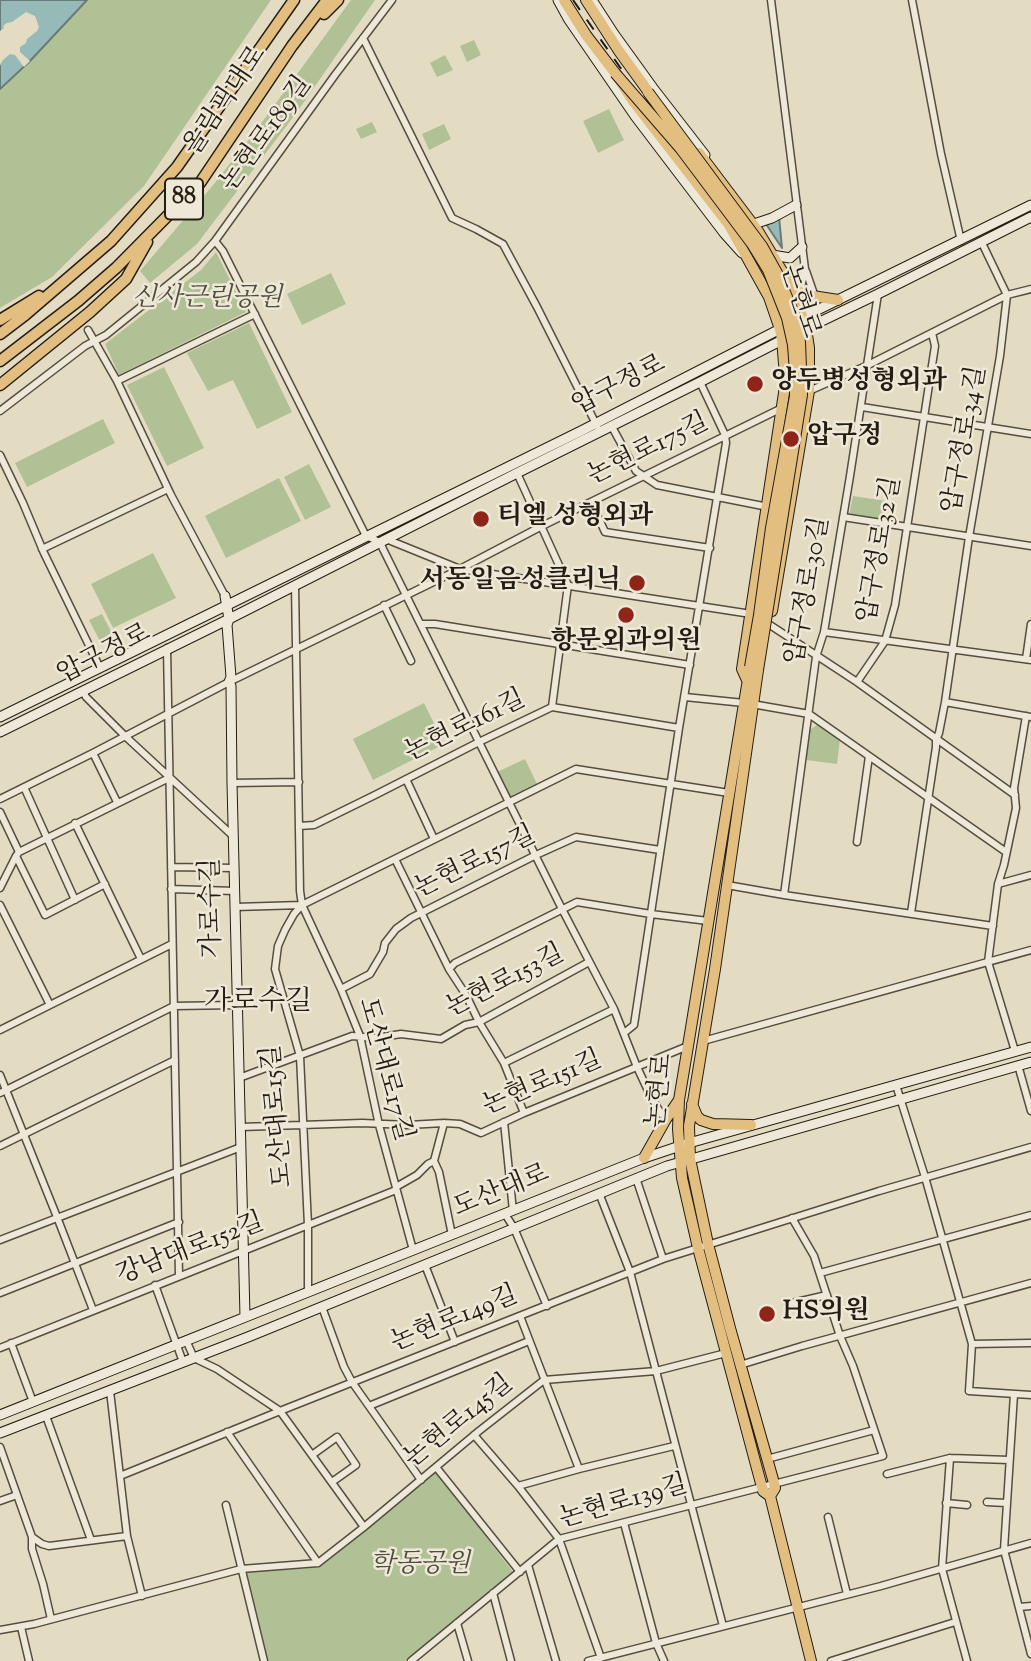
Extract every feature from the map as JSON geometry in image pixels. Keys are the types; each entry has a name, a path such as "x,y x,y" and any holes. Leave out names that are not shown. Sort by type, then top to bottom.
{"highway":[{"name":"올림픽대로","path":"0,361 117,268 200,183 292,46 327,0"},
{"path":"292,46 338,0"},
{"name":"올림픽대로","path":"0,334 111,241 177,167 290,3"},
{"path":"0,385 126,279 156,227"},
{"path":"0,320 62,282"}],"main road":[{"path":"558,0 635,116 749,262"},
{"name":"논현로","path":"564,0 615,73 680,148 752,244 768,270 787,318 793,345 795,396 771,528 754,668"},
{"name":"논현로","path":"586,0 648,92 762,246 790,304 800,342 802,395 751,681 727,885 685,1161"},
{"path":"592,0 653,88 758,227 796,205"},
{"name":"논현로","path":"615,73 632,100 729,225 769,298 781,334 784,393 742,669 751,681"},
{"name":"논현로","path":"648,92 758,227 789,286 806,328 809,348 805,415 761,673 751,681"},
{"name":"압구정로","path":"0,717 226,601 700,382 781,334 803,317 1031,205"},
{"name":"압구정로","path":"609,422 781,334 806,328 878,295 1031,216"},
{"path":"772,255 790,258 802,247"},
{"path":"789,286 815,297 838,300"},
{"path":"784,393 797,401 803,400 808,394"},
{"path":"781,411 790,406 799,408 805,415"},
{"name":"압구정로","path":"0,732 167,648 228,622 598,427"},
{"path":"226,601 228,622"},
{"name":"가로수길","path":"228,622 245,1317"},
{"path":"100,668 105,679"},
{"name":"논현로","path":"748,704 729,793 679,1100 678,1146 685,1161 726,1353 762,1491 770,1496 811,1661"},
{"name":"도산대로","path":"0,1415 644,1158 751,1125 1031,1047"},
{"name":"도산대로","path":"0,1433 323,1307 636,1178 685,1161 1031,1062"},
{"path":"644,1158 679,1100"},
{"path":"692,1104 701,1120 713,1124 751,1125"},
{"name":"논현로","path":"703,1246 774,1483"},
{"path":"770,1496 775,1489 774,1483"}],"street":[{"name":"논현로189길","path":"0,411 85,346 106,335 196,262 215,241 391,0"},
{"path":"771,0 805,269 815,297"},
{"path":"912,0 941,154 961,241"},
{"path":"363,38 452,218 503,244 598,427"},
{"path":"215,241 223,251 366,536 460,569 751,614"},
{"path":"981,241 1007,295"},
{"path":"800,292 805,269"},
{"path":"808,394 1007,295 1031,289"},
{"name":"압구정로30길","path":"784,895 816,657 824,632 878,295"},
{"name":"압구정로34길","path":"911,913 936,740 1000,356 1007,295"},
{"path":"117,381 255,314"},
{"path":"89,330 226,601"},
{"name":"압구정로32길","path":"857,682 885,641 895,606 935,346 932,333"},
{"path":"624,1032 634,1025 726,443 725,435 700,382"},
{"path":"862,407 1031,433"},
{"name":"논현로175길","path":"0,799 725,435 781,411"},
{"path":"609,422 636,471 657,485 768,507"},
{"name":"압구정로","path":"0,455 100,668"},
{"path":"517,472 568,585 552,707"},
{"path":"43,551 168,489"},
{"path":"591,502 605,532 710,548"},
{"path":"843,517 1031,546"},
{"path":"383,541 479,742 614,1009 651,1097 666,1119"},
{"path":"295,585 302,905"},
{"path":"384,605 411,661"},
{"path":"421,624 435,624 690,665"},
{"path":"824,632 1028,659 1031,624"},
{"path":"770,625 857,682 1015,795"},
{"path":"167,648 179,1276"},
{"path":"83,691 125,736 233,836"},
{"path":"685,697 809,714 1006,852"},
{"path":"944,702 1028,716 1014,788 1016,808 998,884 988,962 1015,1051"},
{"name":"논현로161길","path":"299,826 314,825 552,707 679,728"},
{"path":"93,753 117,802"},
{"path":"857,842 869,756"},
{"path":"235,908 302,905 576,769 729,793"},
{"path":"0,888 18,854 46,837 169,778"},
{"path":"405,779 435,839"},
{"path":"232,783 299,782"},
{"path":"23,787 75,900"},
{"path":"0,812 45,915 105,884"},
{"path":"75,823 141,958"},
{"name":"논현로157길","path":"341,989 370,974 383,952 385,943 396,929 411,918 576,836 660,850"},
{"path":"395,859 449,969 505,1063 524,1112"},
{"path":"171,867 234,868"},
{"path":"998,884 1031,875"},
{"path":"727,885 992,926"},
{"path":"171,889 234,891"},
{"path":"449,969 455,963 577,902 708,921"},
{"path":"0,905 50,1005"},
{"name":"도산대로17길","path":"302,905 360,1036 379,1125 413,1250"},
{"name":"도산대로15길","path":"302,905 293,914 285,930 275,957 275,969 300,1056 309,1291"},
{"path":"0,1030 172,944"},
{"path":"703,1041 1031,950"},
{"name":"논현로153길","path":"239,1078 352,1036 375,1038 401,1034 440,1039 465,1025 480,1022 589,962"},
{"path":"3,1092 174,1006 237,1005"},
{"path":"505,1063 614,1009"},
{"name":"논현로151길","path":"241,1127 444,1123 460,1124 481,1133 524,1112 688,1046"},
{"path":"0,1146 175,1060"},
{"path":"1018,1065 1031,1111"},
{"path":"0,1075 3,1092 58,1216 93,1310"},
{"path":"896,1085 972,1344 969,1391 1031,1395"},
{"path":"503,1122 509,1212 547,1306"},
{"path":"444,1123 434,1161 439,1172 452,1235"},
{"path":"0,1240 241,1147"},
{"name":"논현로149길","path":"120,1476 663,1259 925,1177 1031,1147"},
{"name":"강남대로152길","path":"0,1348 244,1252 396,1188 434,1161"},
{"path":"636,1178 663,1259"},
{"path":"599,1193 630,1272 723,1626"},
{"path":"820,1273 1031,1214"},
{"path":"767,1459 874,1430 820,1273 808,1244 792,1218"},
{"path":"0,1293 179,1222"},
{"path":"425,1265 455,1342"},
{"path":"740,1365 1031,1283"},
{"path":"155,1285 183,1362"},
{"path":"788,1304 827,1295"},
{"path":"323,1307 352,1382 421,1480"},
{"path":"520,1316 579,1469"},
{"path":"186,1340 194,1358 217,1369 280,1411 365,1527"},
{"path":"369,1406 529,1341"},
{"path":"11,1343 33,1402"},
{"path":"972,1344 1031,1343"},
{"name":"논현로145길","path":"318,1563 544,1380 656,1370 726,1353"},
{"path":"110,1391 127,1536 142,1596"},
{"path":"1014,1394 1004,1550 1031,1654"},
{"path":"46,1416 91,1540"},
{"name":"논현로139길","path":"411,1661 559,1539 883,1456 874,1430"},
{"path":"227,1432 318,1563"},
{"path":"474,1435 519,1486 559,1539 601,1659"},
{"path":"312,1455 337,1437 356,1465 332,1482"},
{"path":"519,1486 674,1446"},
{"path":"0,1447 32,1537 51,1619"},
{"path":"887,1474 950,1458 1009,1460"},
{"path":"950,1458 942,1569 967,1661"},
{"path":"436,1467 520,1572"},
{"path":"0,1501 17,1495"},
{"path":"987,1502 1006,1503"},
{"path":"946,1503 967,1505"},
{"path":"226,1505 264,1661"},
{"path":"828,1517 847,1594"},
{"path":"624,1522 656,1643 664,1661"},
{"path":"32,1537 49,1546 127,1536"},
{"path":"588,1661 797,1608 1031,1543"},
{"path":"0,1630 21,1627 241,1569 318,1563"},
{"path":"528,1565 556,1661"},
{"path":"493,1593 511,1661"},
{"path":"1019,1607 1031,1606"},
{"path":"831,1661 955,1622"},
{"path":"457,1623 468,1661"},
{"path":"21,1627 29,1661"}],"green space":[{"path":"87,0 271,0 144,186 52,277 0,308 0,89"},
{"path":"351,0 375,0 297,112 197,244 150,283 140,271 260,125"},
{"path":"474,40 481,55 467,62 460,46"},
{"path":"445,55 453,70 437,77 430,63"},
{"path":"609,109 624,140 598,153 583,121"},
{"path":"372,122 377,132 361,139 356,129"},
{"path":"444,124 451,139 429,150 422,134"},
{"name":"신사근린공원","path":"216,252 246,312 119,375 105,344 201,270"},
{"path":"331,273 346,304 302,325 287,294"},
{"path":"249,323 292,412 257,429 233,380 208,391 187,353"},
{"path":"164,367 204,448 167,466 127,385"},
{"path":"103,419 115,443 27,487 15,463"},
{"path":"309,464 331,507 305,520 284,477"},
{"path":"279,478 301,521 226,558 205,516"},
{"path":"853,496 886,501 883,521 849,516"},
{"path":"153,553 176,598 113,628 91,584"},
{"path":"102,614 113,635 100,641 89,620"},
{"path":"424,703 444,744 373,780 353,739"},
{"path":"819,724 840,739 837,764 806,760 809,730"},
{"path":"525,759 538,786 508,799 495,773"},
{"name":"학동공원","path":"435,1470 513,1572 405,1661 268,1661 245,1572 311,1568 330,1558"}],"water":[{"path":"0,0 87,0 0,89"},
{"path":"779,217 782,248 766,224"}],"pier":[{"path":"26,12 35,16 39,27 20,47 20,52 30,61 24,67 15,55 10,54 0,66 0,31 7,23"}],"railway":[{"path":"573,0 622,70"}],"place":[{"name":"양두병성형외과","path":"755,384"},
{"name":"압구정","path":"791,439"},
{"name":"티엘 성형외과","path":"481,519"},
{"name":"서동일음성클리닉","path":"637,583"},
{"name":"항문외과의원","path":"626,615"},
{"name":"HS의원","path":"767,1314"}],"district":[{"name":"가로수길","path":"258,1004"}]}
